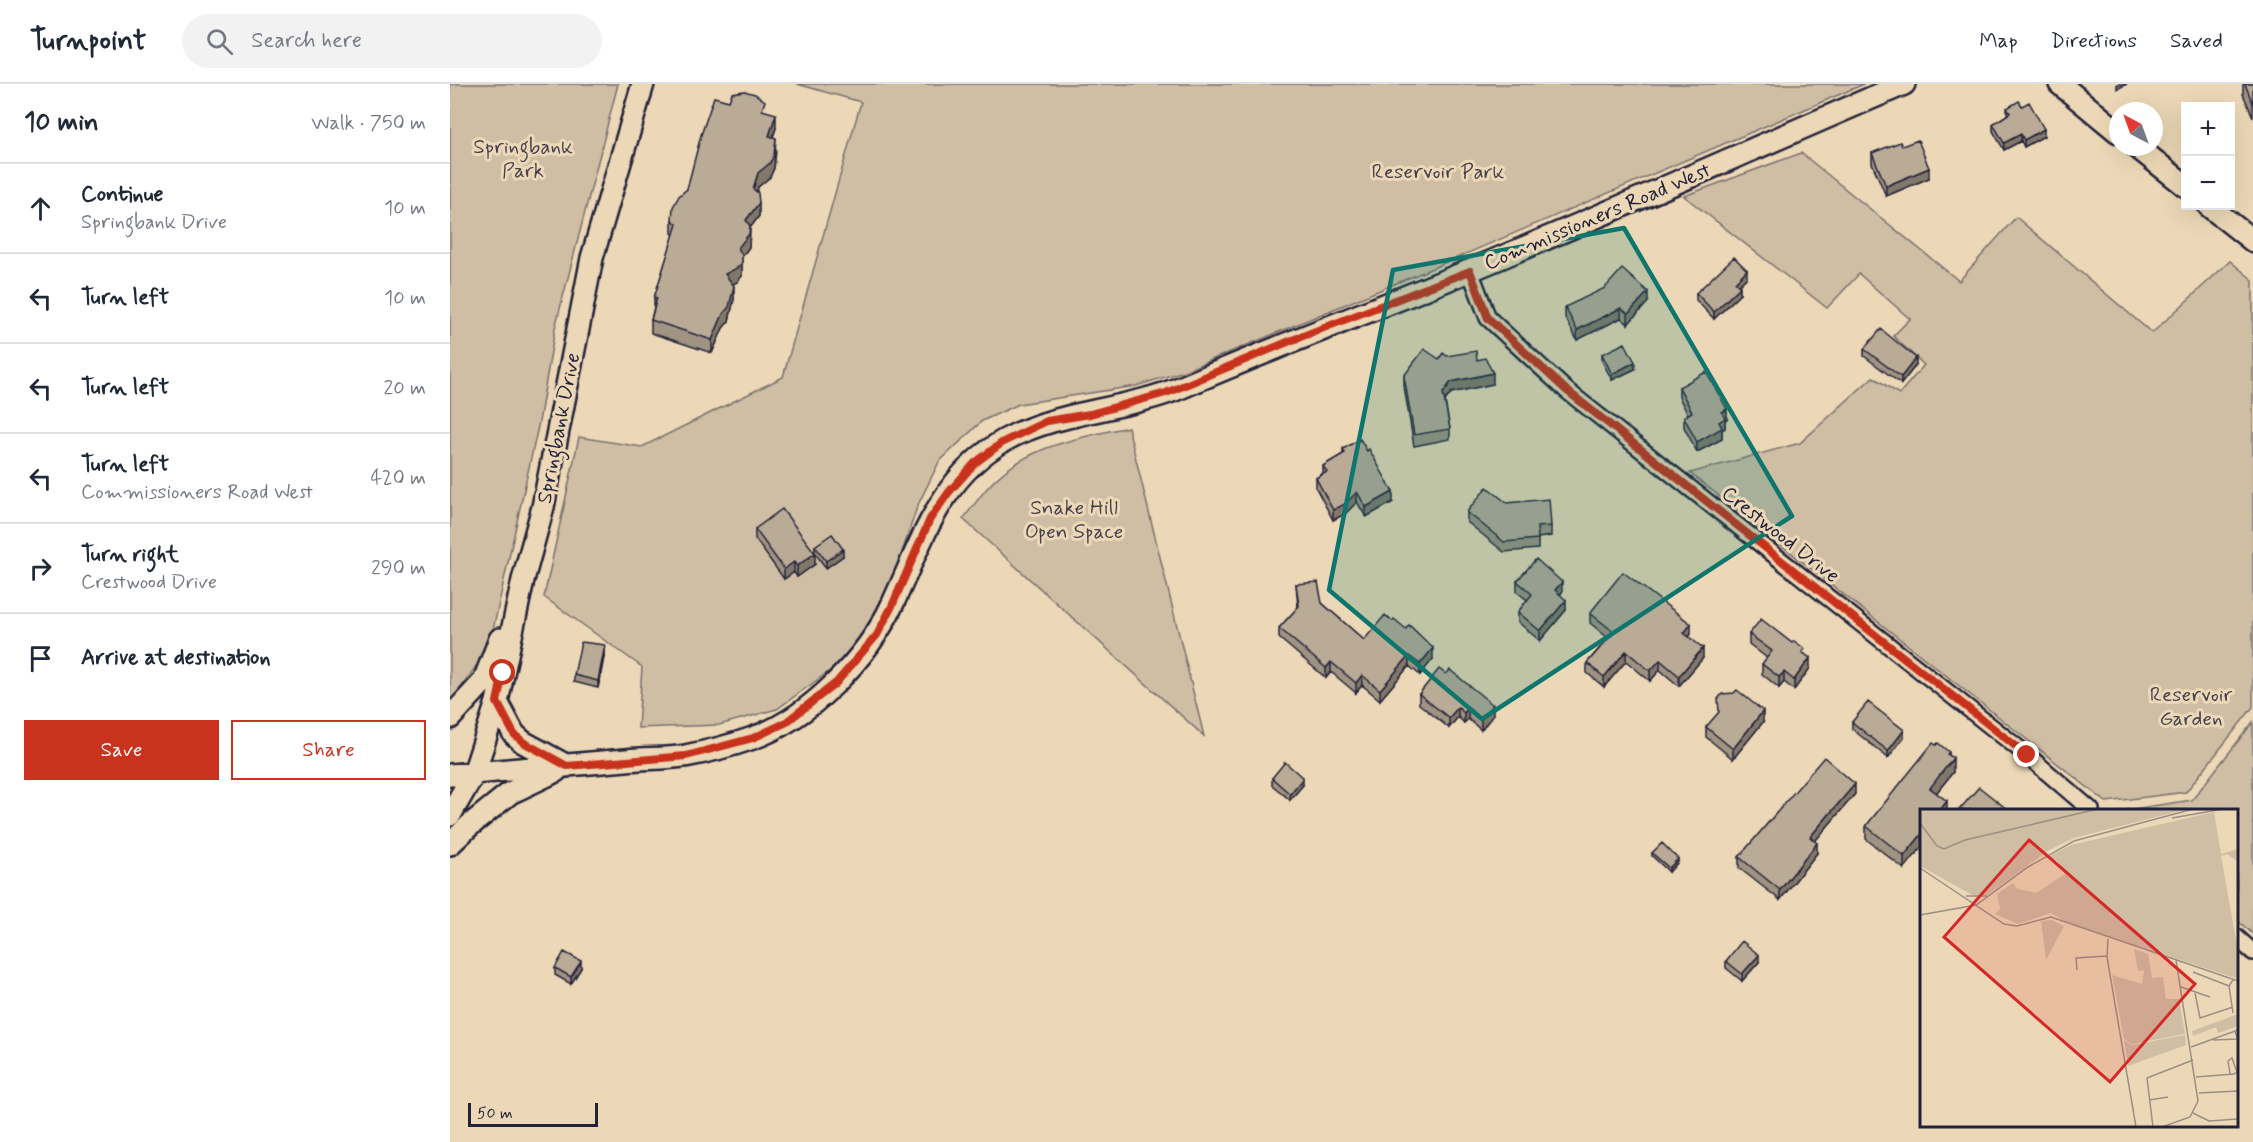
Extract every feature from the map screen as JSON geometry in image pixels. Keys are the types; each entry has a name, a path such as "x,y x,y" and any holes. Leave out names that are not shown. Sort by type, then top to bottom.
{"main road":[{"name":"Springbank Drive","path":"450,815 474,773 497,702 523,580 543,507 592,258 643,84"},
{"name":"Commissioners Road West","path":"450,775 686,756 753,738 785,723 836,683 877,635 930,519 949,492 975,463 1003,442 1047,421 1090,414 1166,393 1290,341 1470,271 1904,84"},
{"path":"2060,84 2109,125"},
{"path":"2148,156 2181,182"},
{"path":"2214,210 2253,241"},
{"path":"450,718 484,681 523,580"},
{"path":"497,702 514,734 523,742 567,766"},
{"path":"450,844 510,793 567,766"}],"street":[{"name":"Crestwood Drive","path":"1470,271 1488,318 1566,390 2027,755 2090,809"},
{"path":"2238,939 2253,952"}],"highlighted area":[{"path":"1624,228 1792,516 1482,719 1329,590 1393,270"}],"green space":[{"name":"Springbank Park","path":"450,84 618,84 555,328 539,422 489,648 450,703"},
{"name":"Reservoir Park","path":"797,84 1864,84 1421,273 1184,371 1136,386 1019,404 982,421 939,462 917,507 882,613 835,667 777,709 719,725 638,728 642,667 544,597 579,437 642,447 783,377 861,102"},
{"name":"Reservoir Garden","path":"1801,153 1959,281 2016,217 2152,333 2230,261 2253,280 2253,707 2186,792 2106,802 1690,473 1800,443 1873,377 1899,394 1924,365 1893,336 1910,319 1859,274 1827,308 1684,196"},
{"name":"Snake Hill Open Space","path":"1128,427 1204,736 963,519 989,486 1019,461 1072,440"},
{"path":"2253,722 2253,934 2238,921 2238,809 2133,809 2192,800"}],"building":[{"path":"2245,84 2253,84 2253,104"},
{"path":"744,91 755,94 765,101 762,110 776,114 769,136 776,138 774,155 770,163 758,173 753,189 758,193 759,203 746,220 750,226 749,234 738,248 742,255 742,263 725,274 734,286 729,307 723,314 712,340 651,320 657,298 654,298 677,224 672,220 673,207 679,196 687,189 714,97 729,101 732,93"},
{"path":"2019,101 2022,106 2029,102 2044,129 2024,140 2021,134 2004,143 1993,124 2010,113 2007,108"},
{"path":"1918,140 1929,168 1886,186 1872,153 1900,142 1902,146"},
{"path":"1734,257 1747,270 1735,282 1740,287 1714,312 1696,293"},
{"path":"1622,269 1648,292 1628,314 1621,308 1577,330 1565,307 1605,288"},
{"path":"1881,329 1916,358 1901,377 1864,349"},
{"path":"1625,343 1635,362 1612,374 1602,354"},
{"path":"1424,349 1439,359 1443,353 1447,356 1476,351 1477,360 1485,358 1493,373 1451,382 1443,393 1450,429 1414,435 1404,376"},
{"path":"1706,372 1727,409 1722,412 1725,418 1719,422 1722,428 1697,442 1684,417 1692,412 1679,387"},
{"path":"1360,439 1367,451 1369,449 1393,492 1366,507 1357,492 1345,504 1333,510 1316,478 1327,472 1323,466 1345,453 1343,449"},
{"path":"1487,487 1507,503 1549,499 1551,526 1537,527 1538,539 1504,542 1467,512"},
{"path":"782,509 815,553 797,566 794,562 784,569 755,529"},
{"path":"832,534 843,549 826,561 815,546"},
{"path":"1536,559 1562,582 1555,590 1566,600 1540,631 1518,612 1532,594 1517,581"},
{"path":"1623,572 1691,624 1684,633 1703,648 1679,676 1660,660 1650,671 1626,651 1604,677 1587,663 1614,632 1590,613"},
{"path":"1318,582 1322,603 1364,640 1385,615 1406,629 1409,625 1433,648 1420,664 1409,656 1380,690 1362,675 1356,683 1331,662 1326,668 1279,628 1299,606 1296,584"},
{"path":"1761,619 1792,643 1794,641 1805,649 1802,652 1810,658 1794,680 1784,672 1779,677 1762,664 1772,651 1749,634"},
{"path":"581,642 605,645 598,681 574,675"},
{"path":"1439,669 1446,674 1450,670 1493,705 1481,719 1468,708 1464,713 1458,707 1449,718 1419,694"},
{"path":"1737,690 1763,711 1733,749 1706,727 1719,712 1718,699 1722,694 1734,693"},
{"path":"1868,702 1904,730 1888,751 1852,722"},
{"path":"1933,743 1936,745 1938,743 1949,752 1947,754 1953,758 1930,788 1947,801 1941,809 1920,809 1920,836 1904,856 1866,826"},
{"path":"1824,757 1855,784 1810,837 1817,843 1780,890 1739,857"},
{"path":"1285,762 1303,778 1290,794 1272,778"},
{"path":"1979,787 2007,809 1960,809"},
{"path":"1662,843 1678,859 1669,868 1652,853"},
{"path":"1742,941 1759,955 1742,974 1726,961"},
{"path":"564,952 581,961 571,977 555,968"}],"route":[{"path":"503,673 497,702 514,734 523,742 567,766 686,756 753,738 785,723 836,683 877,635 930,519 949,492 975,463 1003,442 1047,421 1090,414 1166,393 1290,341 1470,271 1488,318 1566,390 2027,755"}]}
